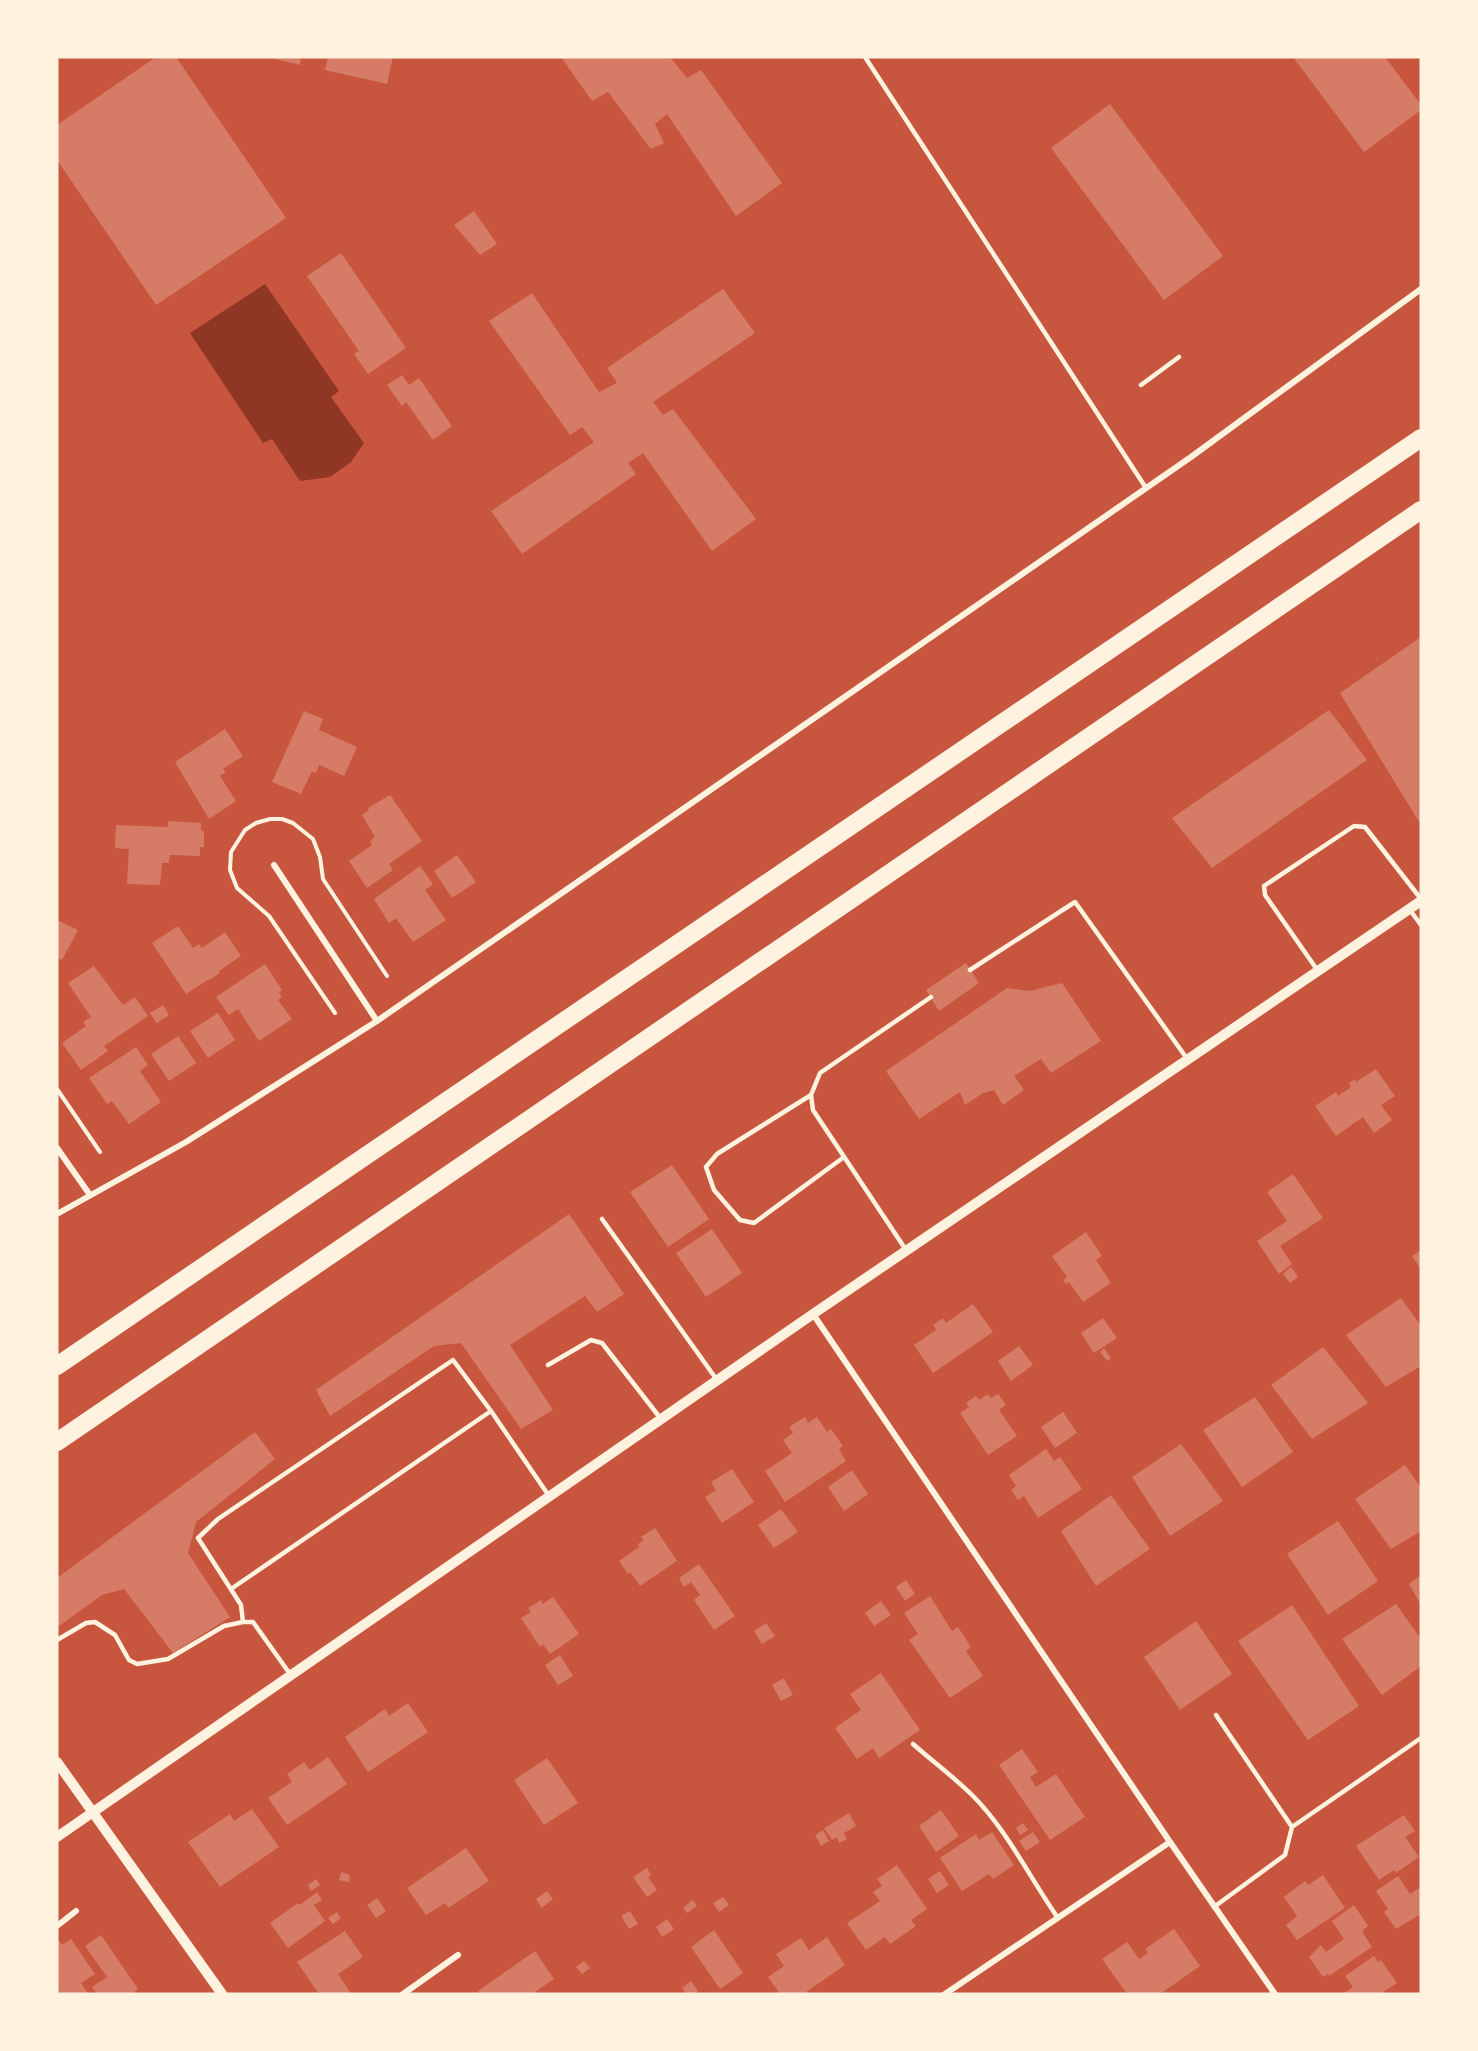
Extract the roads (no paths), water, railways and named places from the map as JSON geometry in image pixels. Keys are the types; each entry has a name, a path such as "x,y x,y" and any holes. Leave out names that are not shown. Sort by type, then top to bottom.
{"highway":[{"path":"57,1366 1421,438"},
{"path":"57,1442 1421,510"}],"street":[{"path":"57,1215 186,1142 377,1021 1191,458 1421,289"},
{"path":"274,865 377,1021"},
{"path":"57,1837 906,1250 1421,900"},
{"path":"57,1148 90,1196"},
{"path":"813,1314 1275,1994"},
{"path":"57,1762 222,1994"},
{"path":"945,1994 1170,1842"},
{"path":"57,1926 76,1911"},
{"path":"403,1994 459,1955"}],"lane":[{"path":"865,57 1146,488"},
{"path":"1142,385 1179,357"},
{"path":"1318,971 1265,895 1264,886 1354,826 1365,827 1421,900"},
{"path":"970,970 1075,902 1188,1060"},
{"path":"1410,909 1421,925"},
{"path":"906,1250 813,1110 811,1095 820,1073 931,997"},
{"path":"811,1095 717,1154 706,1167 714,1190 740,1220 754,1223 844,1157"},
{"path":"602,1219 717,1380"},
{"path":"548,1365 591,1340 602,1343 661,1419"},
{"path":"243,1622 241,1605 198,1538 218,1519 453,1360 549,1496"},
{"path":"231,1589 491,1411"},
{"path":"57,1640 86,1623 95,1622 115,1635 129,1660 137,1664 151,1663 168,1659 224,1626 253,1622 291,1676"},
{"path":"1216,1715 1292,1827"},
{"path":"1214,1907 1285,1855 1292,1827 1421,1738"},
{"path":"913,1744 973,1796 1007,1839 1058,1918"}]}
